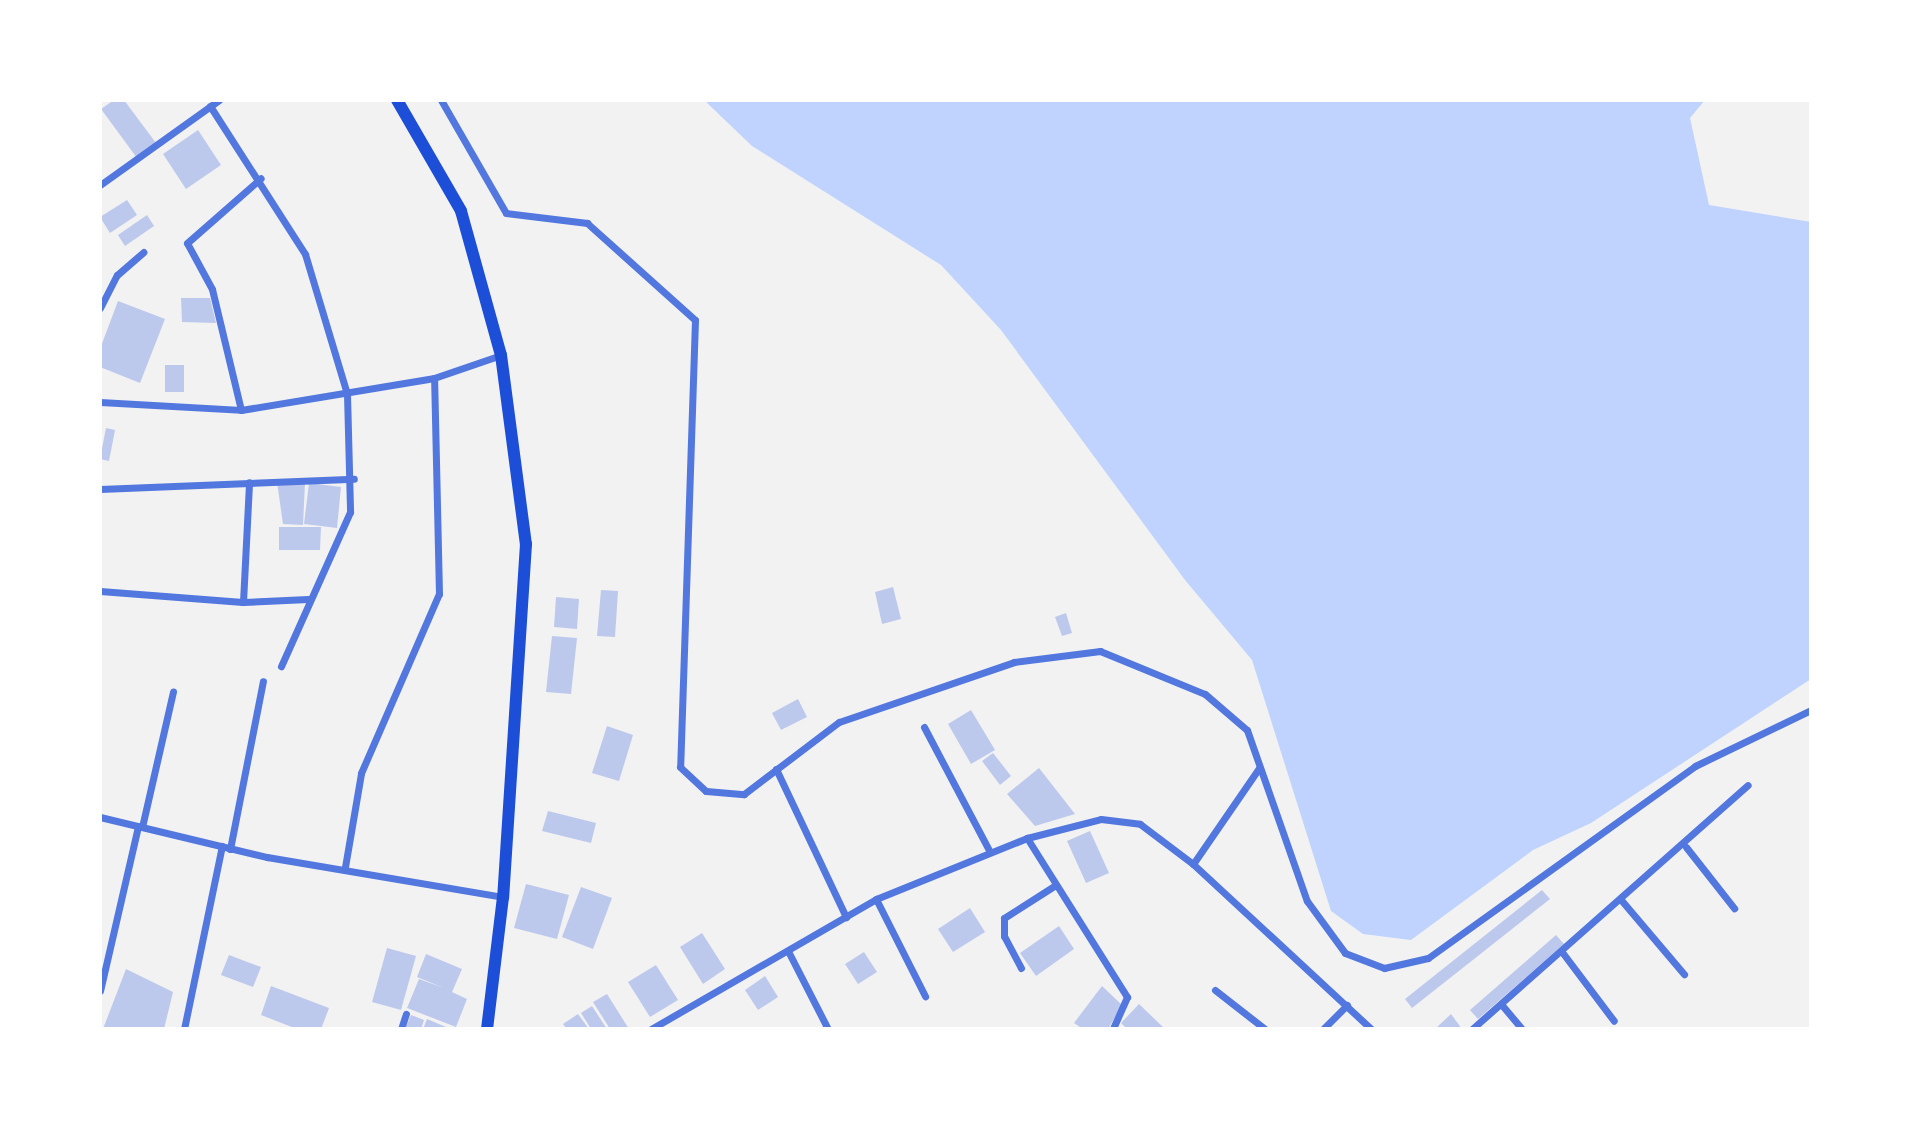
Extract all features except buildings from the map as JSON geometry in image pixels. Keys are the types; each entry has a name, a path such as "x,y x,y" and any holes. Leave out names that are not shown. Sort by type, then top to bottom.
{"main road":[{"path":"397,100 460,211 501,355 526,544 503,897 486,1029"}],"street":[{"path":"100,185 104,177 219,100"},
{"path":"441,100 506,213 587,223 695,320 680,767 706,790 744,793 839,722 1014,662 1100,652 1205,694 1247,730 1307,901 1345,953 1384,968 1428,958 1695,766 1811,710"},
{"path":"210,106 261,178 305,254 347,394 354,479 350,512 308,599 281,666"},
{"path":"241,410 212,289 187,243 261,178"},
{"path":"100,308 117,275 143,252"},
{"path":"100,402 241,410 434,378 501,355"},
{"path":"345,867 361,773 439,594 434,378"},
{"path":"100,489 354,479"},
{"path":"243,601 249,482"},
{"path":"100,591 243,601 308,599"},
{"path":"184,1029 263,681"},
{"path":"100,991 173,692"},
{"path":"924,727 990,852"},
{"path":"1193,864 1259,768"},
{"path":"776,769 846,917"},
{"path":"1472,1029 1686,847 1748,785"},
{"path":"100,817 226,847 503,897"},
{"path":"651,1029 876,899 1027,838 1101,819 1140,824 1193,864 1371,1029"},
{"path":"1027,838 1054,886 1127,997 1112,1029"},
{"path":"1686,847 1734,908"},
{"path":"1021,968 1004,936 1004,918 1054,886"},
{"path":"876,899 925,996"},
{"path":"1622,901 1684,974"},
{"path":"788,951 828,1029"},
{"path":"1562,952 1614,1021"},
{"path":"1215,990 1265,1029"},
{"path":"1501,1004 1522,1029"},
{"path":"1323,1029 1348,1005"},
{"path":"401,1029 406,1014"}],"water":[{"path":"704,100 1705,100 1690,118 1709,205 1811,222 1811,679 1591,823 1533,850 1411,940 1363,934 1331,911 1252,660 1185,580 1001,330 941,265 752,146"}]}
